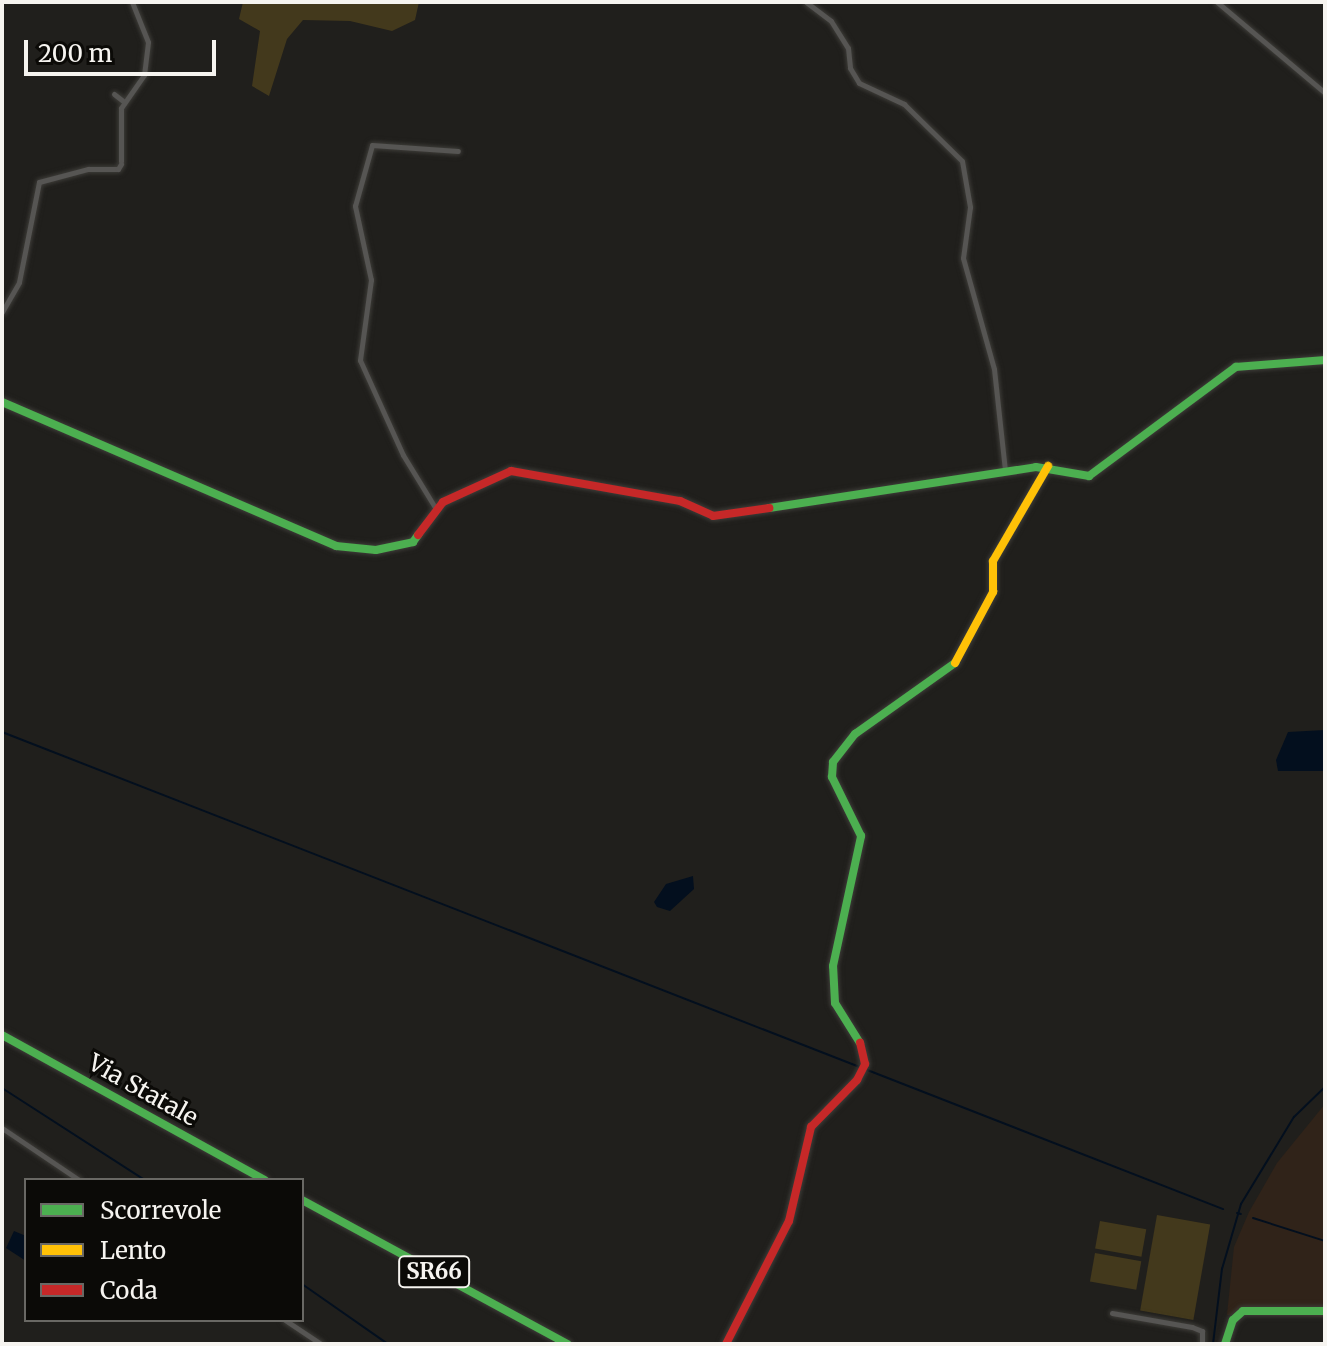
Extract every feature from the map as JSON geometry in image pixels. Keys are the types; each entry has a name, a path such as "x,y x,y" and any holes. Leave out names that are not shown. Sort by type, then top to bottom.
{"street":[{"path":"2,312 19,282 39,182 88,169 116,170 121,162 118,123 123,101 144,75 148,42 132,2"},
{"path":"806,2 831,21 848,48 850,68 859,83 904,104 962,161 970,207 963,258 994,369 1005,471"},
{"path":"1217,2 1325,93"},
{"path":"114,94 123,101"},
{"path":"436,509 403,455 360,360 371,280 355,206 372,145 458,151"},
{"path":"2,402 348,549 401,547 425,532 436,509 456,494 511,471 663,502 680,501 713,516 1048,466 1089,476 1236,367 1325,360"},
{"path":"726,1344 759,1288 789,1221 811,1127 864,1068 859,1038 835,1003 833,966 861,853 861,836 832,777 833,762 855,734 912,689 955,663 993,592 993,561 1048,466"},
{"name":"Via Statale","path":"2,1035 261,1178"},
{"path":"2,1128 76,1178"},
{"name":"SR66","path":"304,1201 567,1344"},
{"path":"1225,1344 1233,1320 1243,1311 1325,1311"},
{"path":"1112,1313 1192,1327 1202,1331 1202,1344"},
{"path":"288,1322 321,1344"}],"shaded area":[{"path":"243,2 419,2 415,20 392,31 350,21 303,20 287,39 269,96 252,86 260,31 239,19"},
{"path":"1325,1104 1325,1317 1227,1315 1234,1247 1249,1212 1277,1163"},
{"path":"1157,1215 1210,1224 1193,1320 1140,1311"},
{"path":"1100,1221 1146,1229 1141,1257 1095,1249"},
{"path":"1095,1253 1141,1261 1136,1290 1090,1282"}],"water":[{"path":"1325,730 1325,771 1278,771 1276,760 1288,732"},
{"path":"693,876 694,889 670,911 657,907 654,902 666,884"},
{"path":"14,1231 24,1235 24,1260 6,1248"}],"waterway":[{"path":"2,732 1223,1209"},
{"path":"1213,1344 1222,1269 1241,1204 1294,1117 1325,1087"},
{"path":"2,1088 142,1178"},
{"path":"1237,1213 1241,1214"},
{"path":"1253,1218 1325,1241"},
{"path":"304,1285 388,1344"}],"traffic: fast":[{"path":"769,508 1036,467 1089,476 1236,367 1325,360"},
{"path":"2,402 336,546 376,550 413,542 418,535"},
{"path":"860,1043 835,1003 833,966 861,836 832,777 833,762 855,734 955,663"},
{"path":"2,1035 261,1178"},
{"path":"304,1201 567,1344"},
{"path":"1225,1344 1233,1320 1243,1311 1325,1311"}],"traffic: slow":[{"path":"955,663 993,592 993,561 1048,466"}],"traffic: jam":[{"path":"418,535 443,502 511,471 680,501 713,516 769,508"},
{"path":"726,1344 789,1221 811,1127 857,1080 865,1064 860,1043"}]}
